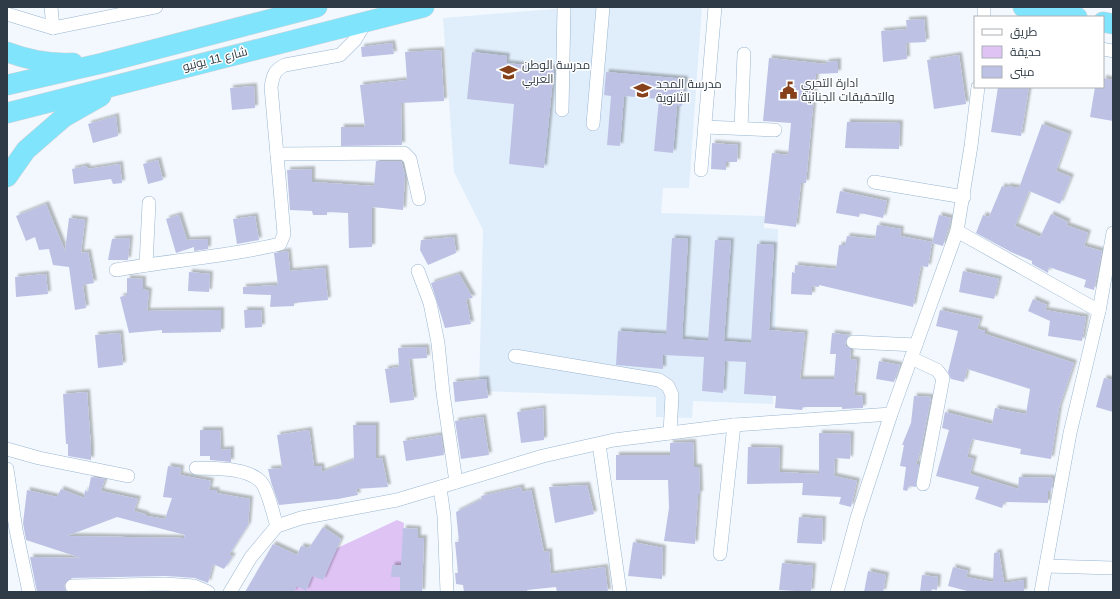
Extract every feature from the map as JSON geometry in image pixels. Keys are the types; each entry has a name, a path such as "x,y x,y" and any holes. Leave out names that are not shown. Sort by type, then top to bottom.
{"highway":[{"name":"شارع 11 يونيو","path":"7,85 103,63 317,7"},
{"name":"شارع 11 يونيو","path":"7,113 367,20 424,7"},
{"path":"1023,7 1072,16"},
{"path":"7,52 19,57 54,64 103,63"},
{"path":"7,177 26,150 64,117 134,80 136,54"}],"street":[{"path":"51,7 52,28"},
{"path":"7,14 52,28 139,8 156,7"},
{"path":"562,110 564,7"},
{"path":"593,124 603,7"},
{"path":"701,170 715,7"},
{"path":"116,270 146,264 218,255 280,244 284,234 271,87 273,76 277,69 285,65 340,55 355,40 367,20"},
{"path":"741,128 744,54"},
{"path":"837,592 858,518 891,414 957,231 964,197 978,88"},
{"path":"705,127 775,130"},
{"path":"277,154 404,153 410,159 419,199"},
{"path":"874,182 964,197"},
{"path":"146,264 149,203"},
{"path":"957,231 1099,311"},
{"path":"1041,592 1070,433 1099,311 1108,294 1113,233"},
{"path":"418,271 430,303 437,336 456,482"},
{"path":"853,342 916,345"},
{"path":"515,356 659,380 668,386 672,395 670,433"},
{"path":"911,358 937,370 943,378 923,484"},
{"path":"230,592 251,557 277,526 301,518 397,500 543,456 614,440 734,425 891,414"},
{"path":"720,554 734,425"},
{"path":"599,444 620,592"},
{"path":"7,450 38,458 128,476"},
{"path":"196,468 240,472 259,480 266,492 277,526"},
{"path":"7,469 16,530 29,592"},
{"path":"440,488 444,516 447,592"},
{"path":"1046,566 1113,568"},
{"path":"72,586 165,584 194,586 208,592"}],"shaded area":[{"path":"578,7 702,7 689,188 663,188 661,213 764,216 764,228 778,229 773,404 693,401 692,418 656,417 656,397 479,391 483,230 454,172 443,18"}],"green space":[{"path":"397,520 404,523 400,592 244,592"}],"building":[{"path":"924,19 926,42 906,43 907,59 883,62 881,31 907,29 906,20"},
{"path":"392,43 394,54 362,57 361,47"},
{"path":"441,50 444,101 401,103 402,145 341,146 341,127 365,127 360,85 407,80 405,52"},
{"path":"472,52 507,56 506,63 554,68 544,168 509,164 514,104 467,99"},
{"path":"959,55 966,104 934,109 927,60"},
{"path":"769,58 826,64 826,62 838,61 838,73 816,74 806,183 801,183 796,227 764,223 772,153 788,155 791,123 763,121"},
{"path":"606,72 685,79 682,106 677,106 673,153 654,151 659,99 624,96 620,146 607,145 611,96 604,95"},
{"path":"1104,78 1113,80 1113,121 1090,117 1095,88 1104,88"},
{"path":"254,86 255,108 232,110 230,88"},
{"path":"998,88 1029,88 1021,136 991,132"},
{"path":"116,116 118,136 93,143 88,124"},
{"path":"847,122 900,123 899,149 845,148"},
{"path":"1042,124 1069,134 1056,171 1071,177 1060,204 1029,191 1015,226 1040,237 1051,214 1068,222 1066,225 1088,233 1084,246 1102,251 1094,290 1084,287 1086,280 1049,267 1048,273 1032,264 1032,261 1011,252 976,233 983,215 989,217 1002,186 1007,188 1007,186 1019,188"},
{"path":"712,143 738,145 737,162 726,162 726,170 711,169"},
{"path":"158,160 163,180 148,184 143,164"},
{"path":"376,161 401,161 405,175 403,210 372,207 372,247 349,248 348,213 327,212 327,215 313,215 312,211 290,210 287,170 312,169 312,182 374,186"},
{"path":"120,164 122,183 113,184 111,179 74,184 72,169 86,166 88,169"},
{"path":"840,191 887,201 883,218 860,213 859,217 836,213"},
{"path":"46,204 65,251 69,218 85,220 81,253 88,252 94,283 83,285 86,308 75,310 69,267 53,265 49,249 39,250 35,237 26,241 16,216"},
{"path":"179,215 187,240 208,239 208,249 194,251 194,247 176,253 166,219"},
{"path":"939,215 951,218 943,246 932,243"},
{"path":"255,216 259,240 237,244 233,219"},
{"path":"877,225 901,229 900,236 932,242 928,267 921,266 913,307 819,285 819,287 812,286 812,295 791,294 792,272 795,273 795,265 836,269 839,245 845,245 847,236 875,239"},
{"path":"454,237 456,253 428,265 420,250 421,240"},
{"path":"130,238 128,260 108,260 112,239"},
{"path":"672,238 688,239 682,339 708,341 715,240 731,241 724,341 751,343 757,244 774,245 769,330 805,333 800,379 834,379 836,354 830,354 832,333 849,335 845,342 846,346 851,349 850,359 857,360 854,395 863,396 863,408 842,409 842,407 803,407 802,410 775,408 776,396 744,394 746,362 725,361 723,393 702,391 704,357 663,355 663,369 616,365 618,331 666,334"},
{"path":"288,251 290,271 325,268 328,300 294,303 294,306 270,307 271,295 243,294 243,287 278,285 274,253"},
{"path":"963,271 999,279 994,299 959,292"},
{"path":"189,272 210,274 209,292 188,291"},
{"path":"46,274 48,294 16,297 15,277"},
{"path":"459,274 473,298 466,299 471,324 445,328 431,283"},
{"path":"127,278 143,279 143,289 149,291 147,311 221,310 221,332 162,333 162,330 129,333 120,297 127,295"},
{"path":"1033,299 1047,305 1045,310 1086,317 1082,341 1048,336 1050,321 1028,311"},
{"path":"244,310 261,310 262,327 245,328"},
{"path":"940,310 980,319 977,329 985,331 985,334 1074,363 1059,408 1051,459 1020,454 1021,449 972,439 967,457 974,459 970,474 1018,489 1019,477 1053,478 1051,491 1048,491 1048,503 1004,502 1002,508 975,499 979,487 936,476 949,430 942,428 945,412 992,424 995,408 1026,414 1030,389 967,369 964,382 951,379 948,372 958,331 936,326"},
{"path":"120,333 123,365 98,368 95,335"},
{"path":"426,347 427,358 409,359 414,400 390,403 385,369 399,367 398,348"},
{"path":"879,361 900,365 894,382 876,379"},
{"path":"1104,378 1113,380 1113,412 1096,407"},
{"path":"486,379 488,398 455,402 453,382"},
{"path":"87,392 91,460 68,456 63,394"},
{"path":"914,396 931,397 921,449 916,464 919,464 916,487 909,486 907,491 903,490 906,467 900,466 904,445 902,445 911,423"},
{"path":"543,408 544,440 521,443 517,412"},
{"path":"483,417 489,455 461,459 455,421"},
{"path":"353,425 376,425 376,459 382,458 388,487 356,489 358,495 338,499 279,505 268,469 282,468 277,435 309,430 314,466 321,466 322,472 354,460"},
{"path":"200,430 220,430 221,450 231,449 231,462 210,460 210,456 200,456"},
{"path":"819,433 851,434 850,459 835,458 834,476 857,481 851,507 839,504 841,497 802,495 803,483 747,484 748,447 780,448 779,472 819,474"},
{"path":"441,435 444,455 406,461 403,441"},
{"path":"693,442 694,467 699,467 700,494 698,494 695,544 664,541 669,508 668,480 616,480 616,455 670,455 670,443"},
{"path":"168,466 181,468 180,475 211,481 209,490 217,490 216,493 250,499 248,525 229,555 233,556 224,569 213,564 208,583 195,578 166,576 72,578 65,583 64,587 67,592 37,592 30,557 81,558 26,540 23,523 27,490 57,497 61,489 84,498 85,490 88,492 91,477 105,479 101,491 138,499 134,511 147,516 165,519 172,498 163,497","holes":["117,517 185,535 184,538 67,536"]},
{"path":"587,485 594,514 555,523 549,487"},
{"path":"521,487 522,492 531,490 544,552 549,551 551,574 605,567 608,592 557,592 556,587 527,590 528,592 464,592 463,585 456,584 455,573 458,573 455,542 459,542 456,512 482,499 481,496"},
{"path":"799,517 823,519 822,544 797,543"},
{"path":"323,527 341,539 323,580 312,576 306,591 297,586 294,592 245,592 273,544 297,555 301,546 309,548"},
{"path":"403,528 418,529 418,538 424,538 422,592 400,592 400,577 391,577 392,565 401,565"},
{"path":"633,542 663,548 662,579 628,576"},
{"path":"999,552 1004,583 1024,580 1024,592 971,592 948,586 953,567 968,571 966,577 993,582 994,553"},
{"path":"782,563 813,566 811,592 779,590"},
{"path":"868,571 886,575 883,592 864,592"},
{"path":"922,575 938,577 937,590 932,589 931,592 920,592"}],"place":[{"name":"مدرسة الوطن العربي","path":"509,72"},
{"name":"ادارة التحري والتحقيقات الجنائية","path":"788,90"},
{"name":"مدرسة المجد الثانوية","path":"643,91"}]}
